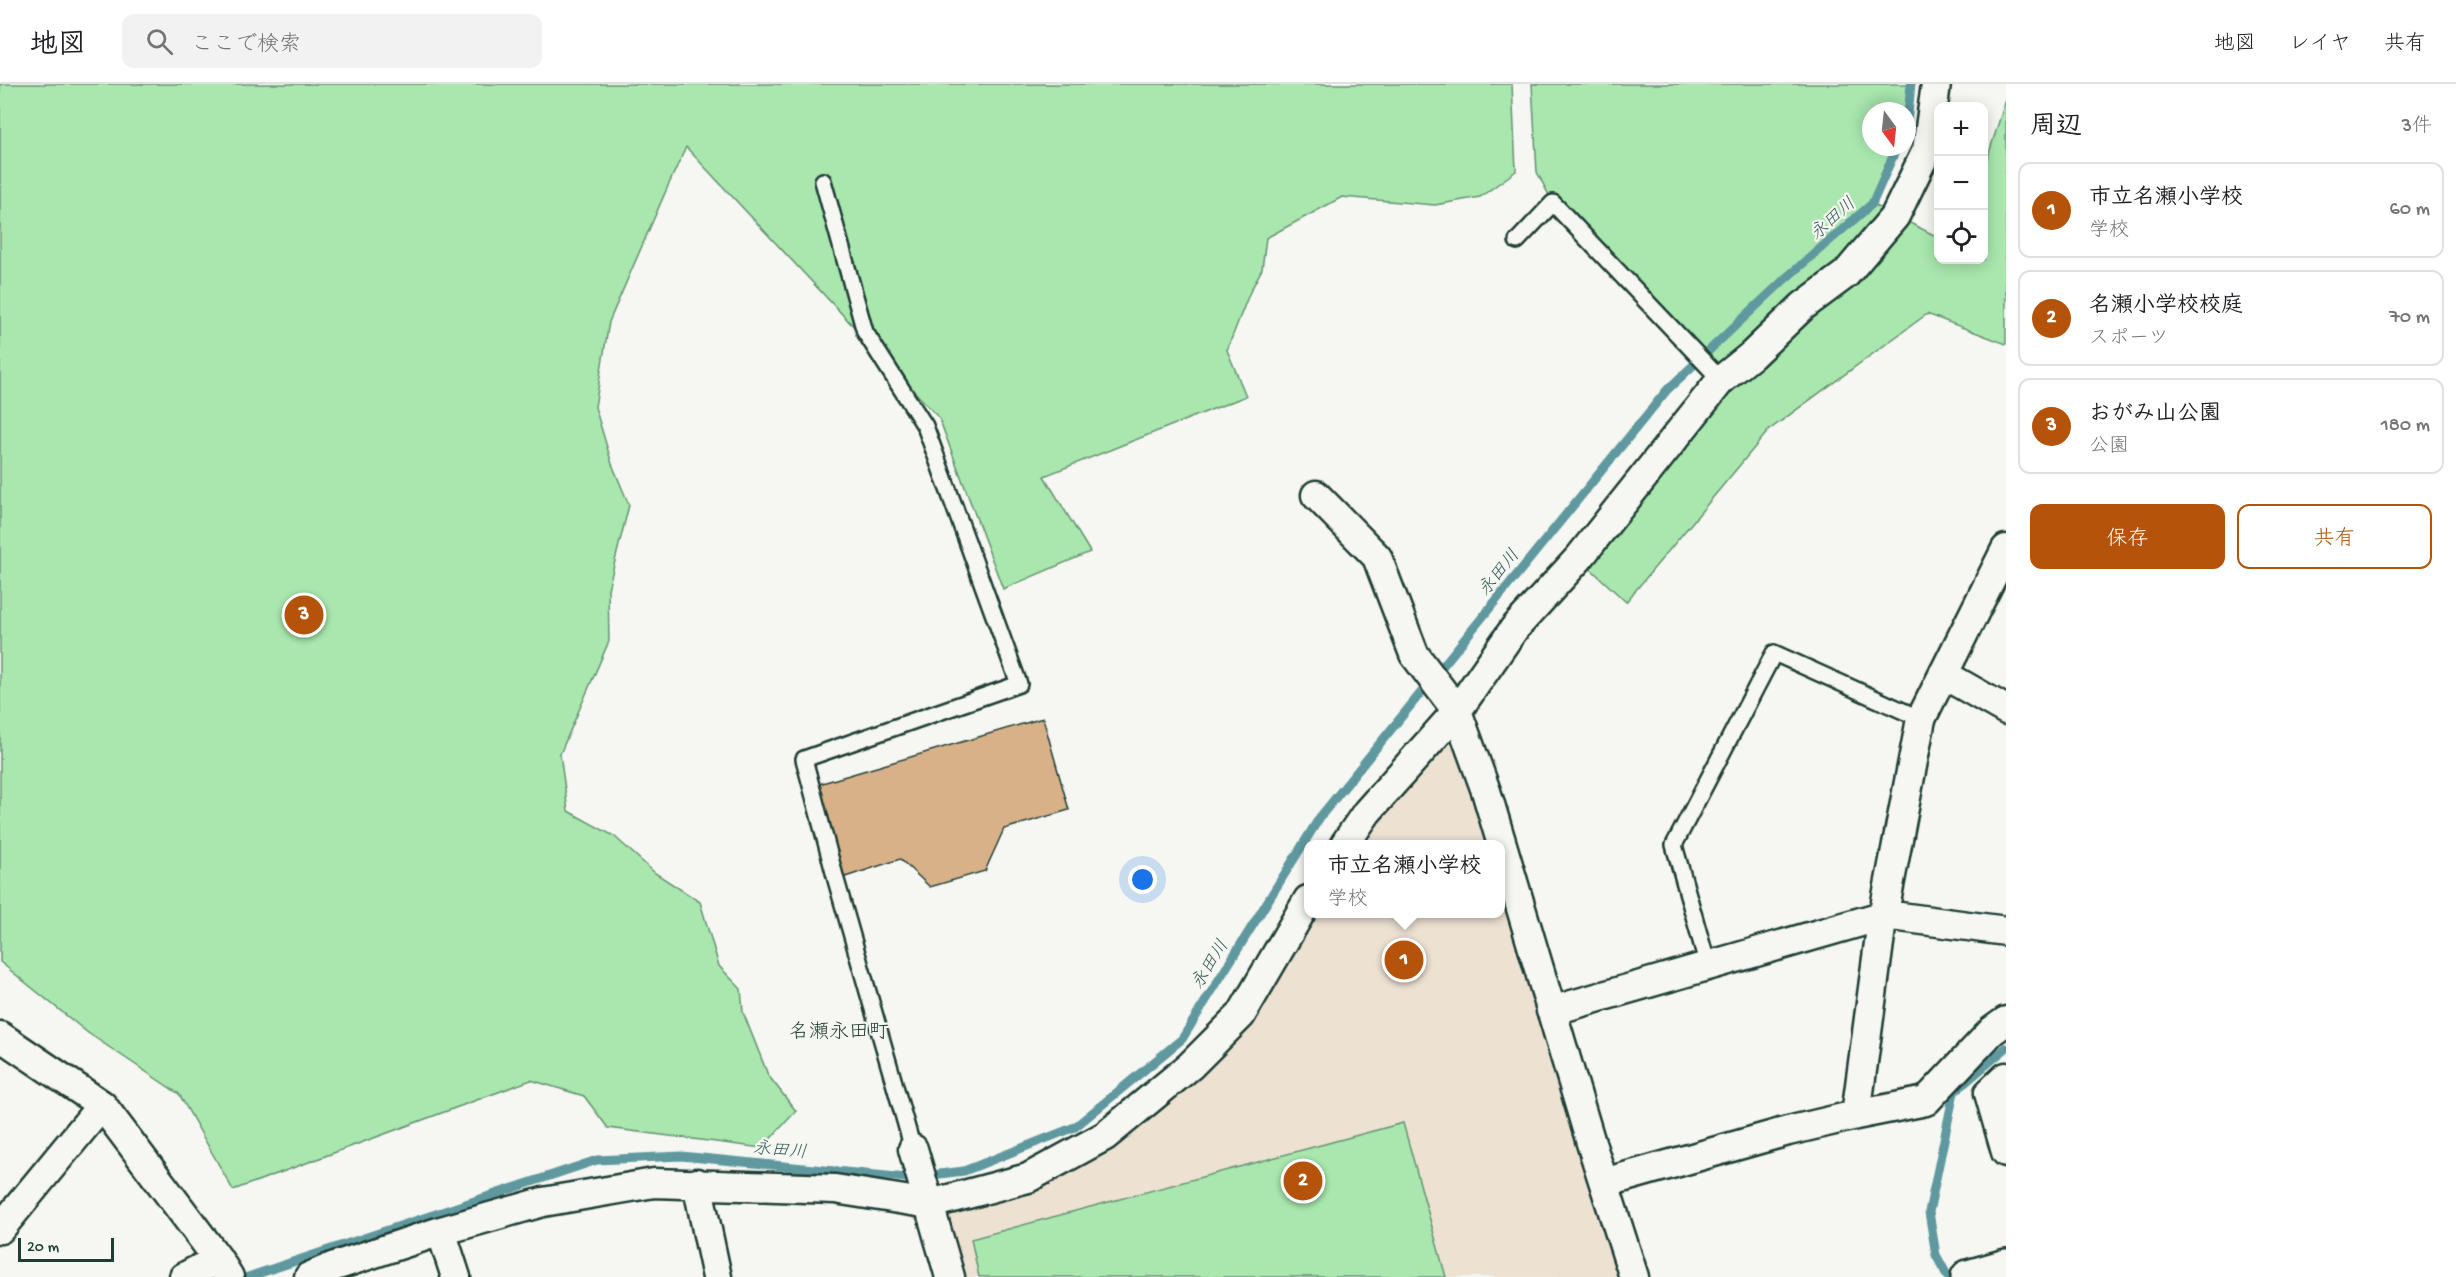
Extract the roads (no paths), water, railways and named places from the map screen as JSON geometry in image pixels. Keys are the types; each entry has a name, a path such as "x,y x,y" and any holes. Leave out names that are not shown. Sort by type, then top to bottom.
{"street":[{"path":"1348,840 1367,812 1457,711 1514,629 1579,558 1721,380 1752,355 1803,306 1846,274 1895,216 1927,150 1936,84"},
{"path":"1316,495 1377,557 1414,654 1457,711 1486,791 1500,840"},
{"path":"1856,1115 1881,928 1921,719 2006,549"},
{"path":"1943,674 2006,711"},
{"path":"1505,855 1634,1277"},
{"path":"309,1277 334,1266 441,1231 543,1202 654,1183 697,1182 835,1189 930,1204 1028,1178 1106,1136 1190,1066 1241,1015 1304,907"},
{"path":"1551,1011 1885,915 2006,932"},
{"path":"1604,1183 1856,1115 1926,1101 1992,1031 2006,1021"},
{"path":"0,1036 102,1105 223,1268 184,1277"},
{"path":"1960,1067 1997,1085 2006,1152"},
{"path":"0,1230 102,1105"},
{"path":"913,1149 950,1277"},
{"path":"697,1182 717,1277"},
{"path":"441,1231 456,1277"},
{"path":"1968,1277 2006,1266"}],"lane":[{"path":"823,180 865,332 925,426 1019,684 804,759 913,1149"},
{"path":"1517,241 1553,203 1721,380"},
{"path":"1708,966 1674,845 1774,653 1921,719"}],"waterway":[{"name":"永田川","path":"1909,102 1911,84"},
{"name":"永田川","path":"1306,840 1320,817 1667,390 1786,278 1872,204 1893,156"},
{"name":"永田川","path":"248,1277 597,1160 681,1156 907,1178 964,1171 1075,1127 1182,1039 1304,843"},
{"path":"1948,1277 1936,1255 1929,1212 1954,1092 2006,1048"}],"place":[{"name":"おがみ山公園","path":"304,615"},
{"name":"市立名瀬小学校","path":"1404,960"},
{"name":"名瀬小学校校庭","path":"1303,1181"}],"district":[{"name":"名瀬永田町","path":"839,1030"}]}
